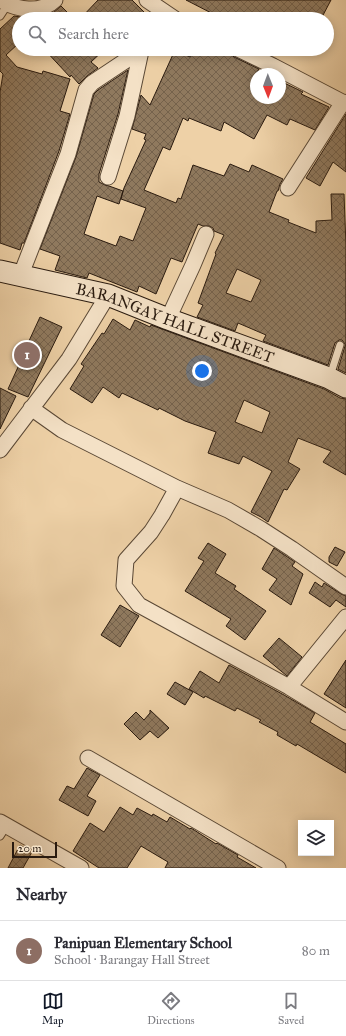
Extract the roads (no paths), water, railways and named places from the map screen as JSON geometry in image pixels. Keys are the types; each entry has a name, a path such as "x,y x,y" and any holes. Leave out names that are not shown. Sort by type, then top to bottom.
{"main road":[{"name":"BARANGAY HALL STREET","path":"0,272 108,295 168,319 338,382"}],"street":[{"path":"3,7 28,9 43,7 55,0"},
{"path":"147,0 165,12"},
{"path":"20,277 68,154 86,90 92,83 133,56"},
{"path":"108,177 127,116 141,56"},
{"path":"252,56 344,103 288,188"},
{"path":"168,319 206,234"},
{"path":"0,450 70,359 108,295"},
{"path":"31,408 62,430 177,488 228,510 292,549 346,587"},
{"path":"177,488 162,516 151,532 126,560 124,586 139,605 289,687 346,722"},
{"path":"289,687 346,617"},
{"path":"88,758 278,868"},
{"path":"2,828 81,868"}],"lane":[{"path":"338,382 340,345"}],"place":[{"name":"Panipuan Elementary School","path":"27,355"}]}
